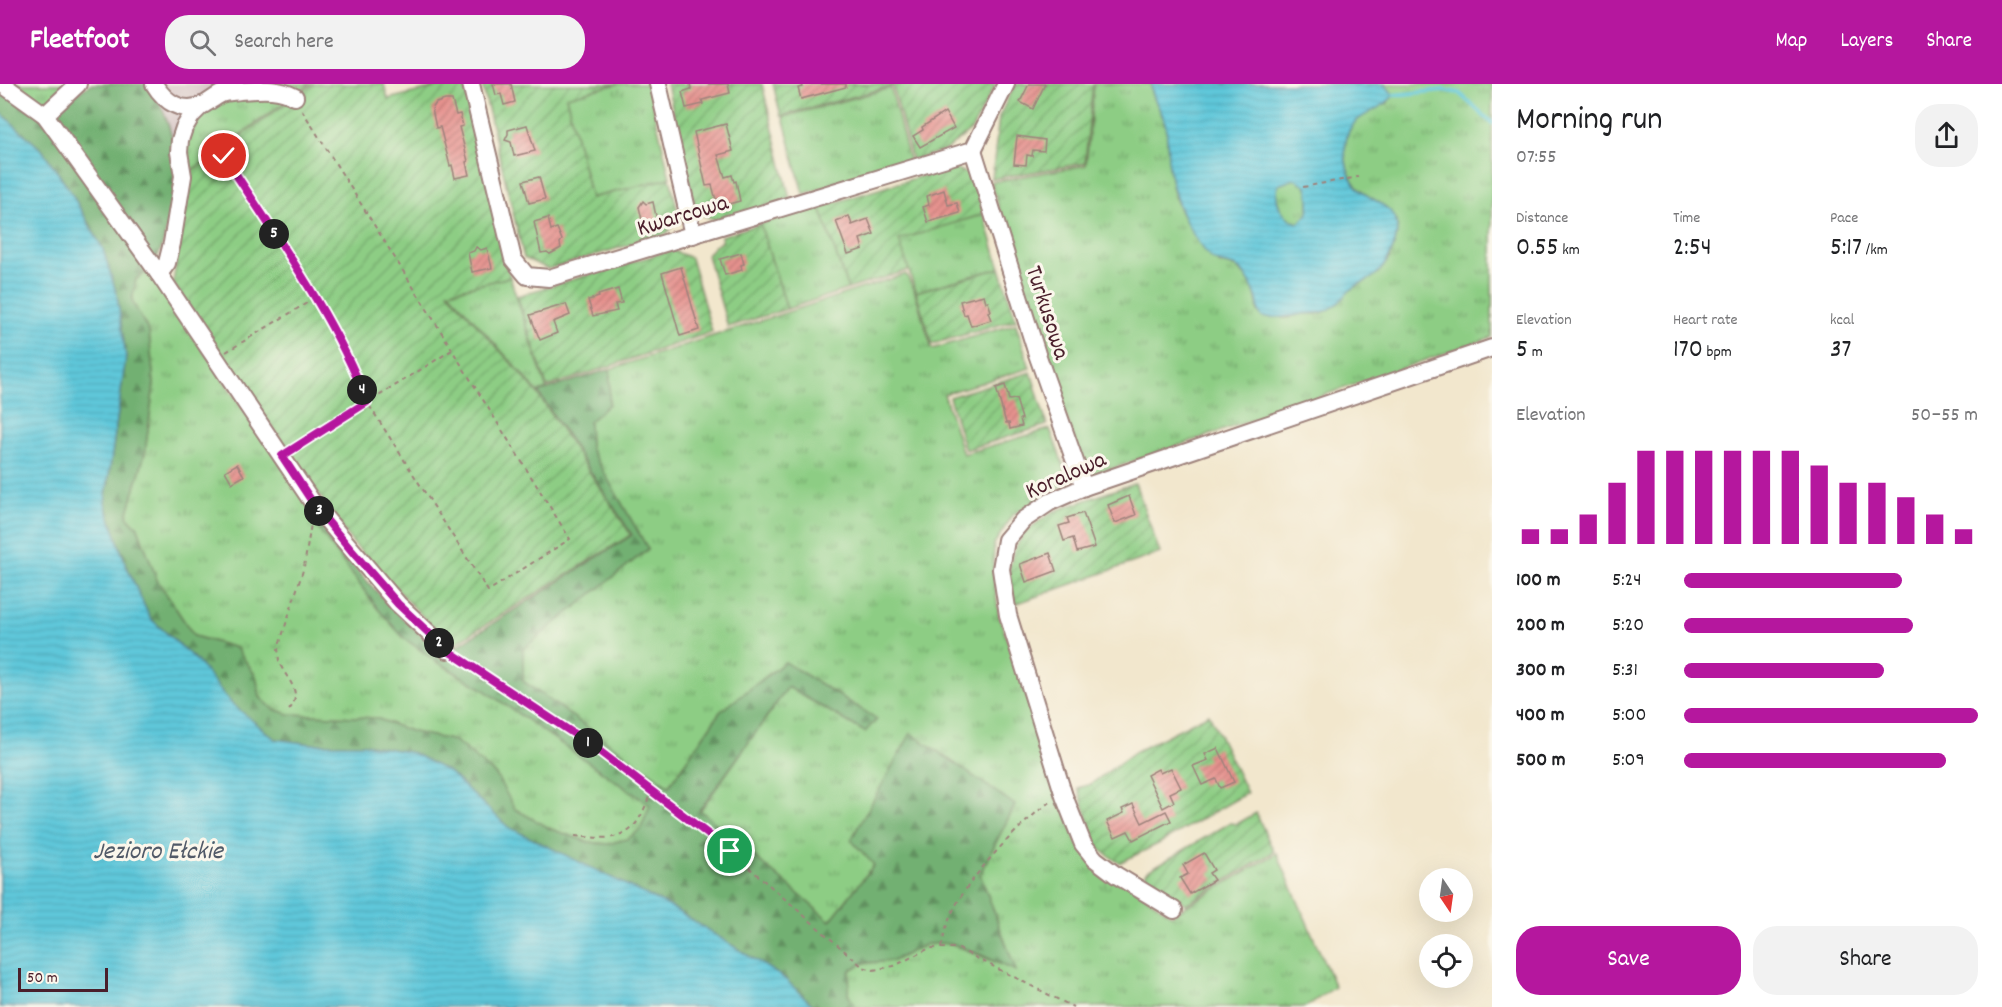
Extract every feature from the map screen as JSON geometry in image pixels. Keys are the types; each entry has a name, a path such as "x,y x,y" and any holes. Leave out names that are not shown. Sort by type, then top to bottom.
{"street":[{"path":"2,84 45,115 159,274 315,506 398,604 447,650"},
{"path":"45,115 78,84"},
{"path":"154,84 161,96 169,103 179,106 202,105"},
{"name":"Kwarcowa","path":"471,84 513,259 527,276 549,278 973,150"},
{"path":"657,84 693,235"},
{"path":"973,150 1006,84"},
{"path":"159,274 167,263 172,243 183,176 179,152 180,140 192,115 221,89 265,86 284,91 295,97"},
{"name":"Turkusowa","path":"973,150 1036,354 1084,487"},
{"name":"Koralowa","path":"1174,910 1116,875 1095,859 1083,844 1064,796 1008,615 1001,569 1006,540 1023,520 1050,502 1084,487 1492,348"}],"path":[{"path":"224,156 315,298 367,402 488,591 570,539 295,97"},
{"path":"1303,187 1358,177"},
{"path":"216,358 315,298"},
{"path":"282,456 452,350"},
{"path":"289,710 295,703 295,693 279,663 278,649 303,567 315,506"},
{"path":"447,650 594,747 730,851 862,967 873,970 894,966 930,948 957,948 1073,1007"},
{"path":"575,836 605,839 631,831 644,812 651,791"},
{"path":"941,947 949,918 967,888 1006,840 1050,802 1064,796"}],"shaded area":[{"path":"149,84 268,84 173,142 168,123"}],"green space":[{"path":"7,84 63,84 65,89 44,105"},
{"path":"90,84 149,84 166,119 176,157 176,177 165,237 154,263 136,279 132,301 149,332 154,384 145,453 127,516 138,528 157,580 194,636 236,648 256,676 260,697 273,709 289,714 376,718 413,732 455,741 496,775 515,809 551,829 588,842 608,844 627,839 641,829 650,805 481,688 436,661 404,638 378,609 317,527 317,517 358,571 395,611 443,655 632,535 538,392 610,369 609,404 589,422 590,448 648,549 523,649 523,681 669,786 720,712 785,662 877,719 865,732 788,687 700,810 830,921 874,865 851,840 911,733 1015,805 980,874 1016,971 951,943 926,944 893,961 864,963 850,970 848,994 855,1007 815,1007 784,978 671,907 508,827 449,772 413,753 364,744 311,744 275,739 231,703 197,661 150,618 126,565 105,503 126,357 117,295 103,249 69,189 43,151 0,112 0,88 29,109 70,99"},
{"path":"268,84 310,84 189,172 184,142 205,110 227,98"},
{"path":"313,84 384,84 388,99 450,84 464,84 510,277 448,292 536,391 631,535 451,646 352,542 173,283 189,173"},
{"path":"482,84 617,84 566,97 591,198 670,178 679,217 666,234 548,269 524,258"},
{"path":"617,84 648,84 670,178 591,198 566,97"},
{"path":"667,84 762,84 790,199 717,221 696,212"},
{"path":"773,84 996,84 972,129 946,150 912,160 893,86 781,116"},
{"path":"1015,84 1093,84 1085,163 992,179 999,117"},
{"path":"1094,84 1151,84 1165,123 1172,188 1187,223 1220,264 1236,268 1248,279 1255,295 1258,312 1285,318 1325,312 1352,289 1373,277 1391,254 1397,232 1395,219 1388,209 1356,185 1348,168 1345,149 1349,131 1356,120 1369,111 1388,103 1390,90 1384,84 1492,84 1492,337 1088,477 1043,352 991,182 1086,165"},
{"path":"891,88 910,163 803,194 783,117"},
{"path":"951,167 973,176 984,214 899,240 909,270 848,289 820,207"},
{"path":"1294,179 1306,185 1308,193 1308,211 1298,223 1283,213 1277,197 1278,185"},
{"path":"820,207 848,289 787,309 760,224"},
{"path":"984,214 1000,268 916,292 898,240"},
{"path":"760,224 787,309 728,327 707,255 715,245 722,242 721,236"},
{"path":"672,250 691,258 712,332 547,387 517,296"},
{"path":"1000,268 1016,320 932,344 916,292"},
{"path":"149,271 317,517 317,527 378,609 404,638 436,661 481,688 650,805 641,829 628,839 608,844 588,842 551,829 514,809 496,775 455,741 413,732 376,718 289,714 273,709 260,697 256,676 236,648 194,636 157,580 138,528 127,516 145,453 154,384 149,332 132,301 136,279"},
{"path":"906,274 914,289 932,349 1016,324 1030,368 944,394 963,454 1050,429 1070,483 1044,495 1013,515 994,544 993,572 999,616 1077,844 1171,915 1277,853 1335,987 1307,1006 855,1007 848,994 850,970 864,963 893,961 926,944 950,943 1016,971 980,874 1015,805 874,865 830,921 700,811 788,687 865,732 785,662 720,712 669,786 523,681 522,649 648,549 590,448 589,422 609,404 610,369"},
{"path":"510,277 547,390 538,392 449,292"},
{"path":"1031,372 1047,425 965,450 949,397"},
{"path":"1135,483 1160,553 1015,604 1009,570 1014,550 1025,532 1052,512"},
{"path":"1209,714 1247,793 1158,844 1119,863 1097,847 1078,788 1091,784 1135,752"},
{"path":"1256,813 1274,852 1186,904 1146,879 1146,872 1230,823 1237,824"}],"water":[{"path":"1151,84 1384,84 1394,95 1389,101 1355,122 1347,136 1345,150 1349,173 1356,186 1388,209 1395,219 1397,228 1394,247 1379,272 1355,286 1336,305 1326,311 1283,317 1262,317 1247,277 1238,268 1221,263 1209,256 1193,234 1181,211 1170,174 1165,123","holes":["1294,179 1306,185 1308,193 1308,211 1304,219 1298,223 1283,213 1277,197 1278,185"]},
{"name":"Jezioro Ełckie","path":"0,112 43,151 69,189 103,249 117,295 126,357 105,503 126,565 150,618 197,661 231,703 275,739 311,744 364,744 413,753 449,772 508,827 671,907 784,978 815,1007 0,1007"}],"building":[{"path":"493,84 511,84 515,102 504,105 501,94 496,95"},
{"path":"690,84 728,84 730,93 702,100 703,104 686,108 682,92 691,89"},
{"path":"802,84 846,84 846,87 801,99 798,88 803,87"},
{"path":"1029,84 1045,84 1033,109 1020,102"},
{"path":"452,100 456,115 460,114 463,126 459,127 468,161 466,162 469,175 455,178 440,127 436,128 432,109 436,103"},
{"path":"945,112 954,128 920,147 913,136"},
{"path":"726,124 733,151 718,155 725,177 732,175 734,182 736,181 740,201 721,206 718,199 716,200 712,185 706,186 694,132"},
{"path":"527,125 535,151 514,156 511,142 505,140 508,130"},
{"path":"1017,136 1045,140 1044,151 1033,150 1032,156 1027,155 1026,165 1014,164"},
{"path":"539,177 545,199 529,203 523,181"},
{"path":"944,190 948,205 957,203 960,213 928,222 923,207 929,205 927,196"},
{"path":"643,201 646,204 653,202 657,221 643,224 639,207"},
{"path":"849,216 852,225 868,219 874,234 860,239 863,249 848,254 836,221"},
{"path":"548,218 551,230 557,228 562,240 561,248 550,254 541,253 534,222"},
{"path":"476,247 481,250 487,248 492,268 472,272 468,253 474,251"},
{"path":"741,253 744,264 741,265 742,270 725,275 720,259"},
{"path":"681,267 699,330 680,336 662,273"},
{"path":"618,289 622,303 615,304 617,311 593,316 588,300"},
{"path":"984,295 991,311 988,312 991,320 971,326 967,314 964,315 960,301"},
{"path":"566,304 570,315 553,322 557,333 540,340 530,315"},
{"path":"1005,385 1009,400 1016,399 1022,426 1010,429 1009,423 1006,423 996,388"},
{"path":"237,464 244,476 232,483 225,471"},
{"path":"1129,496 1136,515 1115,523 1108,505"},
{"path":"1083,513 1095,547 1077,552 1073,538 1064,541 1059,526 1069,523 1067,518"},
{"path":"1050,553 1056,571 1026,582 1020,564"},
{"path":"1218,748 1234,782 1220,788 1216,779 1202,785 1193,766 1208,760 1205,754"},
{"path":"1171,768 1181,788 1170,793 1174,802 1163,808 1147,775 1158,769 1160,773"},
{"path":"1133,804 1142,823 1166,811 1171,821 1133,840 1128,831 1115,837 1107,821 1124,813 1122,809"},
{"path":"1204,853 1214,870 1209,873 1214,880 1190,894 1180,878 1188,874 1183,865"}],"waterway":[{"path":"1394,95 1443,90 1459,93 1492,123"}],"route":[{"path":"224,156 315,298 367,402 282,456 315,506 398,604 447,650 594,747 730,851"}]}
